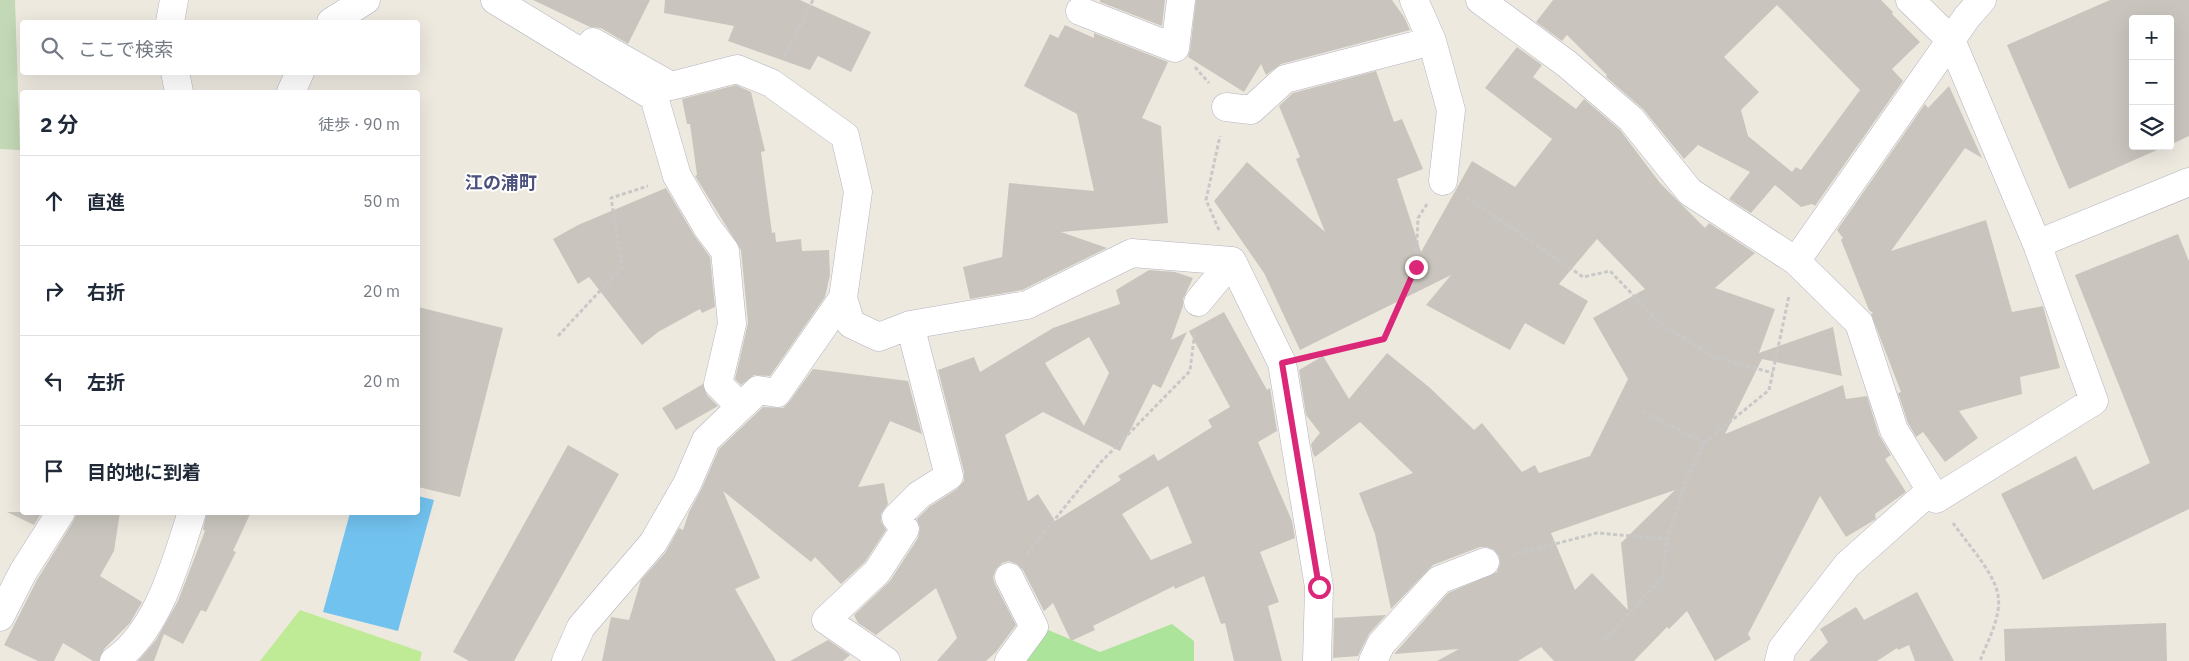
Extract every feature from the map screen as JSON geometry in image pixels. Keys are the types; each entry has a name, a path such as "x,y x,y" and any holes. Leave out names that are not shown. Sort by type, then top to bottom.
{"street":[{"path":"170,20 174,0"},
{"path":"334,20 366,0"},
{"path":"496,0 654,97 677,176 707,227 725,251 732,324 718,384 740,406"},
{"path":"1080,11 1175,48 1181,0"},
{"path":"1414,0 1432,41 1451,110 1443,181"},
{"path":"1480,0 1567,64 1631,119 1690,192 1796,261 1859,323 1894,430 1933,495"},
{"path":"1778,661 1782,649 1847,565 1933,495 2094,400 2037,244 1952,40 1910,0"},
{"path":"1796,261 1967,17 1982,0"},
{"path":"1226,107 1251,110 1285,79 1432,41"},
{"path":"584,54 593,42 671,86 737,69 771,83 845,136 858,192 843,298 851,324 880,337 910,325 1027,305 1132,252 1232,261"},
{"path":"176,75 179,90"},
{"path":"291,90 298,75"},
{"path":"2037,244 2189,182"},
{"path":"1198,302 1232,261"},
{"path":"1232,261 1282,363 1319,587 1316,661"},
{"path":"566,661 582,627 653,543 687,484 706,440 758,390 777,393 843,298"},
{"path":"886,661 826,620 877,572 904,529 896,518 919,495 949,476 910,325"},
{"path":"0,617 23,572 59,515"},
{"path":"114,661 128,651 142,636 174,569 191,515"},
{"path":"1373,661 1381,644 1439,580 1485,562"},
{"path":"1009,577 1034,627 1009,661"}],"path":[{"path":"771,83 813,0"},
{"path":"1175,48 1201,73 1226,107 1206,200 1232,261"},
{"path":"558,336 622,267 611,198 677,176"},
{"path":"1282,363 1384,339 1416,267 1418,218 1443,181 1582,277 1610,271 1662,325 1714,358 1773,373"},
{"path":"1009,577 1101,462 1190,371 1198,302"},
{"path":"1604,641 1662,578 1667,539 1688,475 1704,443 1769,390 1782,325"},
{"path":"1643,411 1704,443"},
{"path":"1933,495 1989,573 1998,595 1996,616 1980,661"},
{"path":"1485,562 1598,533 1667,539"}],"green space":[{"path":"0,0 15,0 20,150 0,149"},
{"path":"300,610 422,652 420,661 260,661"},
{"path":"1172,624 1194,641 1194,661 1024,661 1046,629 1100,652"}],"water":[{"path":"420,496 434,500 398,631 323,612 349,515 420,515"}],"building":[{"path":"533,0 650,0 628,44 601,28 590,27"},
{"path":"665,0 800,0 871,32 851,72 818,56 810,70 728,41 734,26 664,13"},
{"path":"1100,0 1165,0 1162,26 1100,2"},
{"path":"1196,0 1392,0 1404,17 1410,30 1281,64 1266,75 1261,64 1244,92 1188,57"},
{"path":"1553,0 1881,0 1920,42 1892,69 1903,81 1815,206 1812,204 1801,207 1775,185 1751,213 1729,199 1750,172 1698,145 1684,159 1643,109 1606,77 1607,75 1567,35 1562,41 1536,22","holes":["1777,5 1860,90 1801,170 1796,167 1792,172 1748,136 1741,110 1759,92 1724,57"]},
{"path":"2110,0 2189,0 2189,136 2174,143 2174,15 2129,15 2129,150 2157,150 2069,189 2007,45"},
{"path":"1065,25 1094,38 1094,33 1168,62 1142,118 1161,126 1168,223 1061,232 1107,248 1022,290 970,299 963,267 1002,257 1009,183 1094,191 1077,114 1024,86 1050,34 1058,38"},
{"path":"1517,47 1542,65 1533,77 1576,109 1584,99 1620,130 1660,183 1705,228 1709,223 1755,253 1715,288 1775,309 1759,353 1833,327 1842,376 1762,359 1725,434 1843,385 1846,399 1867,396 1879,435 1891,455 1885,459 1906,492 1875,514 1876,519 1846,537 1820,496 1748,634 1751,639 1715,661 1687,611 1669,629 1667,627 1634,661 1554,661 1541,647 1518,661 1437,661 1459,649 1394,654 1448,593 1497,572 1500,564 1499,556 1494,550 1480,547 1433,565 1391,609 1375,534 1359,493 1413,473 1360,422 1315,457 1313,454 1311,444 1320,433 1306,415 1299,370 1323,356 1349,399 1387,353 1429,387 1474,430 1482,423 1522,472 1535,465 1539,473 1590,456 1628,379 1593,318 1645,289 1597,239 1559,284 1588,301 1564,345 1525,323 1510,350 1426,305 1451,275 1300,350 1264,273 1214,201 1247,162 1325,232 1296,159 1300,157 1279,106 1293,93 1376,71 1394,122 1402,119 1423,169 1397,179 1421,252 1472,161 1515,187 1552,139 1485,88","holes":["1675,490 1621,543 1628,610 1592,573 1575,590 1551,533"]},
{"path":"736,85 751,92 765,151 761,152 772,233 775,232 776,242 801,239 802,251 829,250 830,275 825,297 770,376 754,375 741,385 735,379 748,323 741,250 695,176 697,175 690,124 687,124 682,99"},
{"path":"1949,86 1982,158 1965,148 1891,251 1986,220 2012,312 2043,306 2060,368 2020,377 2022,394 1959,411 1978,438 1945,462 1923,432 1916,437 1908,423 1898,393 1901,392 1871,314 1873,313 1869,310 1841,240 1843,238 1837,230 1925,104 1928,108"},
{"path":"666,188 694,235 710,257 715,307 702,313 700,309 658,332 642,345 589,277 578,284 553,239 578,225"},
{"path":"2178,234 2189,261 2189,509 2043,580 2001,494 2076,456 2093,490 2150,463 2075,275"},
{"path":"1149,270 1175,272 1193,278 1183,299 1183,306 1171,340 1187,332 1161,388 1153,384 1120,451 1043,412 1005,435 1028,501 1038,494 1055,521 1121,480 1118,476 1154,454 1158,461 1212,427 1208,420 1230,407 1189,331 1224,312 1267,390 1270,388 1277,431 1258,442 1292,521 1295,538 1260,552 1279,602 1268,606 1282,661 1234,661 1225,623 1221,624 1204,576 1175,589 1174,586 1093,626 1095,630 1071,641 1053,603 1044,611 1023,570 1017,564 1009,561 1002,563 996,569 993,577 1016,625 996,652 986,661 937,661 957,638 936,588 876,635 858,623 854,615 890,581 918,538 920,528 917,519 929,507 957,489 964,481 964,472 938,370 974,357 980,372 1053,328 1120,304 1116,290","holes":["1089,337 1109,373 1084,426 1045,363","1168,486 1192,543 1151,560 1122,514"]},
{"path":"420,307 503,328 460,497 420,487"},
{"path":"813,369 908,381 922,434 890,421 858,487 884,483 888,504 881,514 881,521 886,530 865,562 841,584 815,557 811,562 723,491 760,578 735,589 776,661 602,661 611,617 629,620 641,580 665,553 679,528 683,530 689,512 719,449 763,407 783,408"},
{"path":"703,384 707,395 718,406 676,430 662,408"},
{"path":"568,445 619,474 514,661 469,661 453,652"},
{"path":"7,512 20,512 20,515 40,515 34,525"},
{"path":"76,515 120,515 114,551 100,576 142,602 130,623 104,649 99,661 93,661 63,643 54,661 38,661 4,645 37,580"},
{"path":"206,515 250,515 233,551 236,552 206,612 201,610 183,644 164,634 154,661 138,661 156,640 178,601 205,531 203,529"},
{"path":"1917,592 1954,661 1915,661 1909,645 1898,650 1897,648 1877,661 1809,661 1828,642 1820,629 1856,607 1864,620"},
{"path":"1386,615 1369,634 1358,656 1333,658 1334,618"},
{"path":"2166,623 2167,661 2005,661 2004,629"},
{"path":"828,640 850,655 843,661 790,661"}],"district":[{"name":"江の浦町","path":"501,182"}],"route":[{"path":"1319,587 1282,363 1384,339 1416,267"}]}
